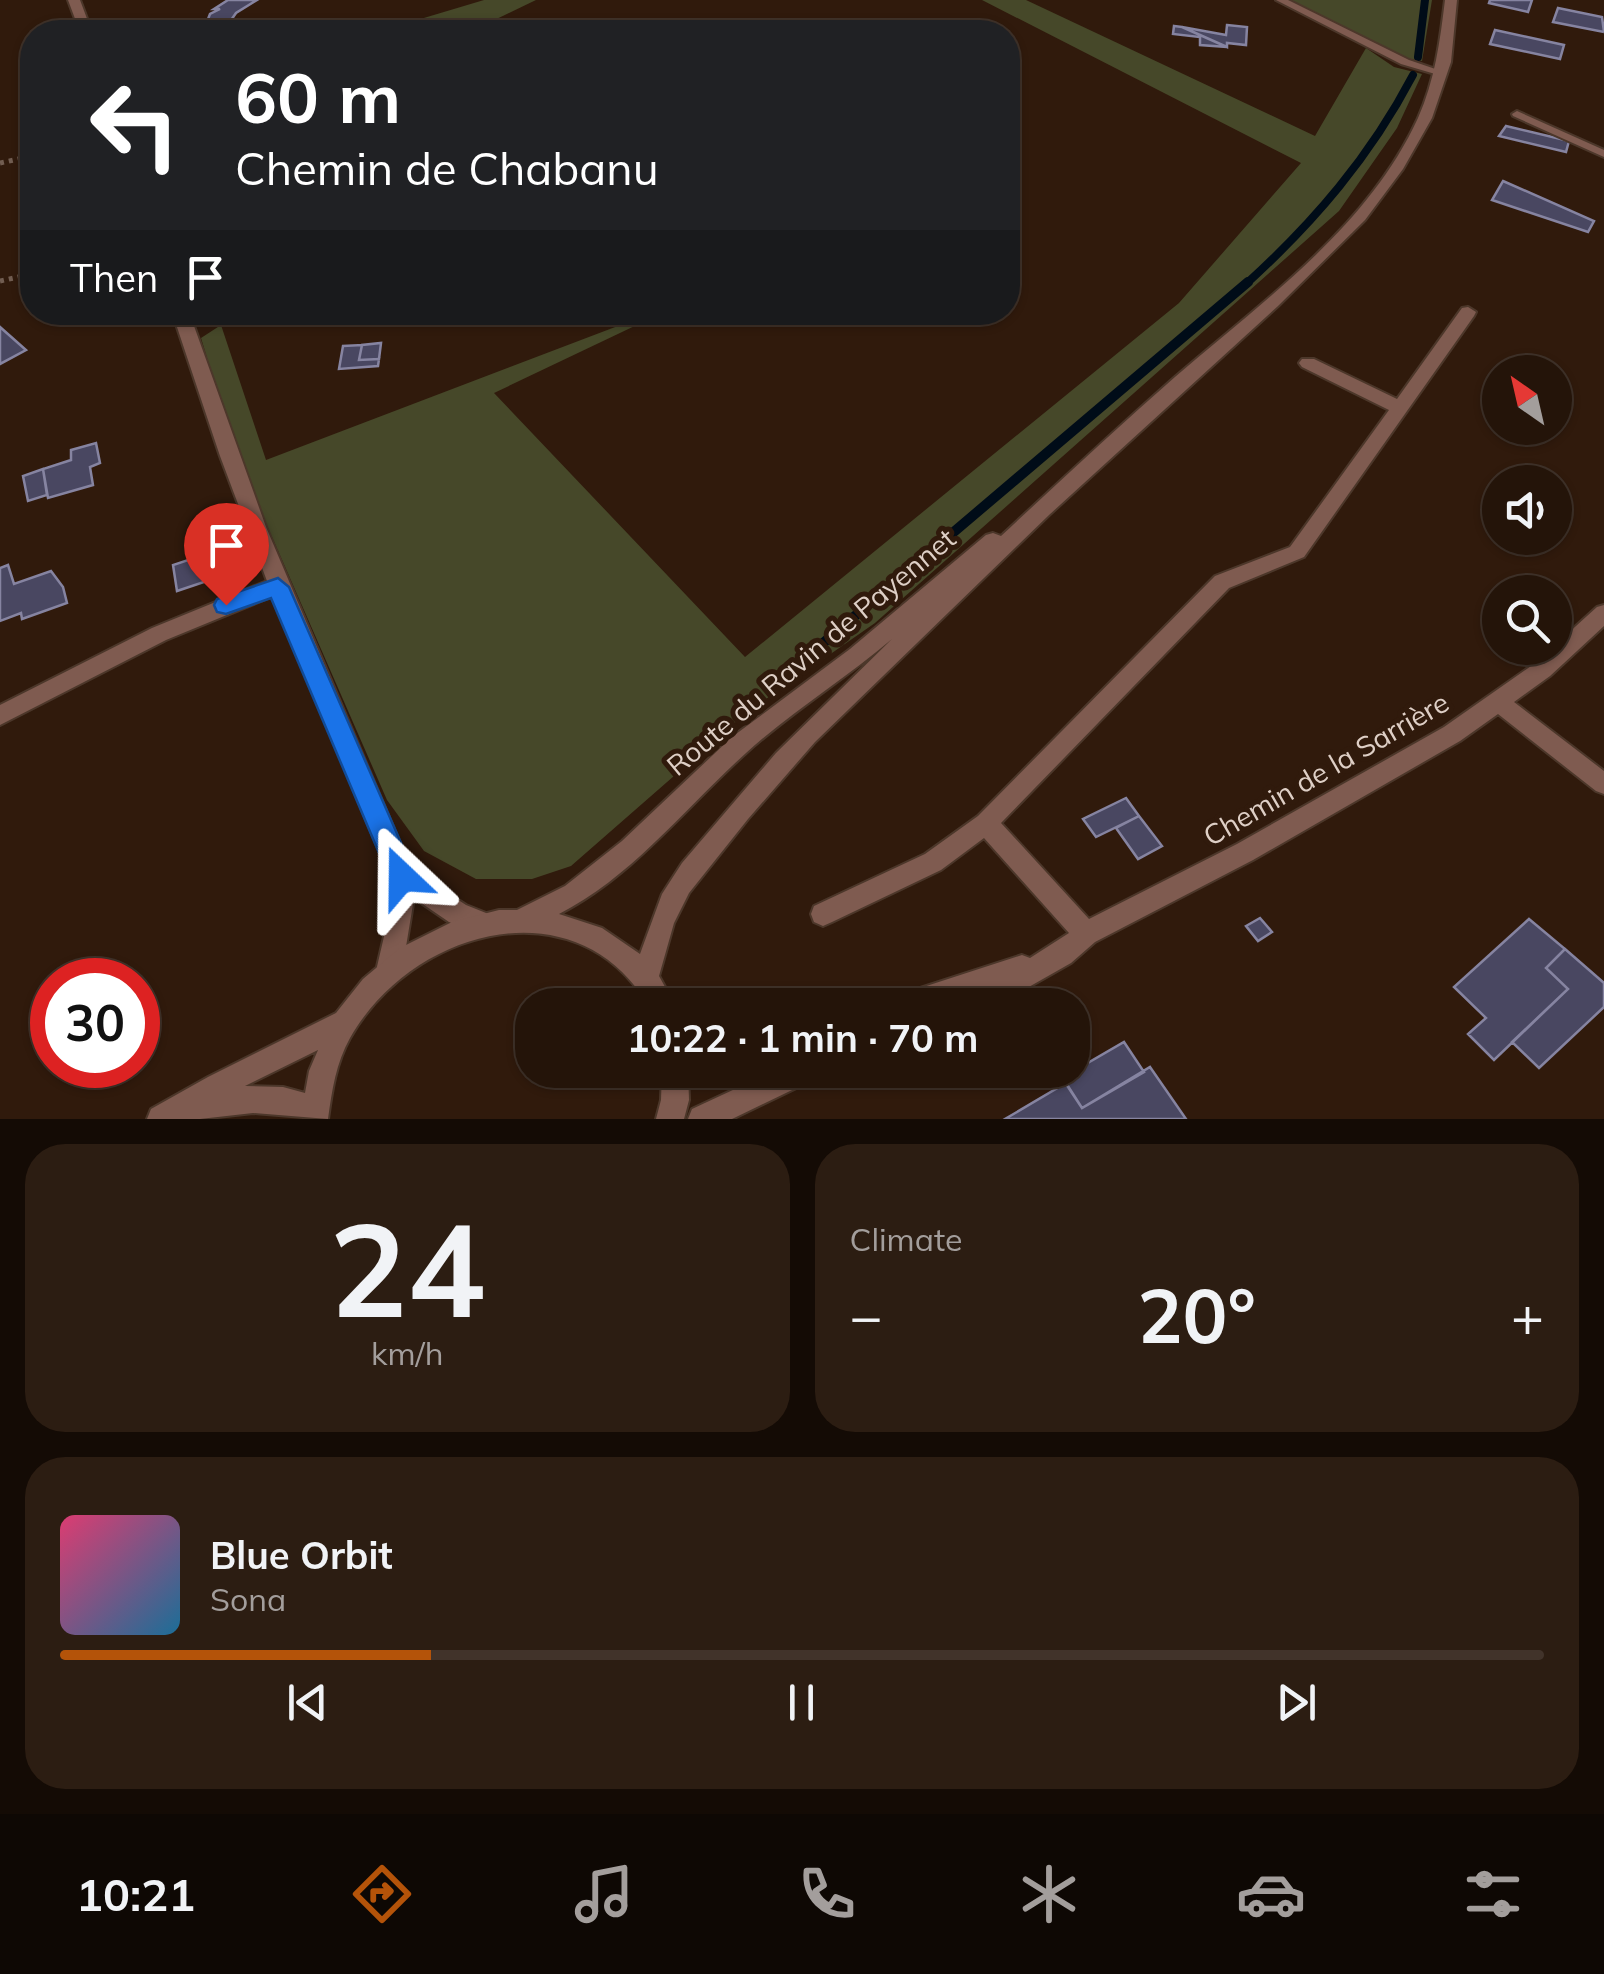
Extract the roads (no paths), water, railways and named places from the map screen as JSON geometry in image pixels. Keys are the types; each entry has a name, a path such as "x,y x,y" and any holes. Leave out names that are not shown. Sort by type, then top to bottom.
{"street":[{"name":"Route du Ravin de Payennet","path":"646,978 675,893 761,783 848,692 1087,466 1336,244 1378,196 1411,148 1437,94 1450,36 1451,0"},
{"path":"823,914 933,862 986,823 1222,582 1297,552 1468,312"},
{"path":"184,325 206,397 278,587 402,877 401,915 389,972"},
{"path":"1308,364 1401,408"},
{"name":"Route du Ravin de Payennet","path":"526,918 574,894 630,849 740,744 858,655 971,557 1087,466"},
{"path":"0,716 159,634 259,591 278,587"},
{"name":"Chemin de la Sarrière","path":"1062,954 1086,934 1245,852 1500,704 1604,613"},
{"path":"1500,704 1604,784"},
{"path":"986,823 1086,934"},
{"path":"402,877 458,914 482,922"},
{"path":"169,1114 246,1099 285,1098 314,1114 325,1064 346,1022 389,972 418,950 482,922 526,918 572,926 612,946 652,988"},
{"path":"959,988 1062,954"},
{"path":"1002,988 1062,954"},
{"path":"169,1114 346,1022"},
{"path":"670,1119 673,1088"},
{"path":"702,1119 768,1088"}],"lane":[{"path":"1281,0 1405,62 1442,73"},
{"path":"1518,114 1604,154"}],"waterway":[{"path":"1418,57 1425,0"},
{"path":"1246,284 1339,187 1378,134 1413,75"},
{"path":"816,649 1248,282"},
{"path":"782,678 819,647"}]}
